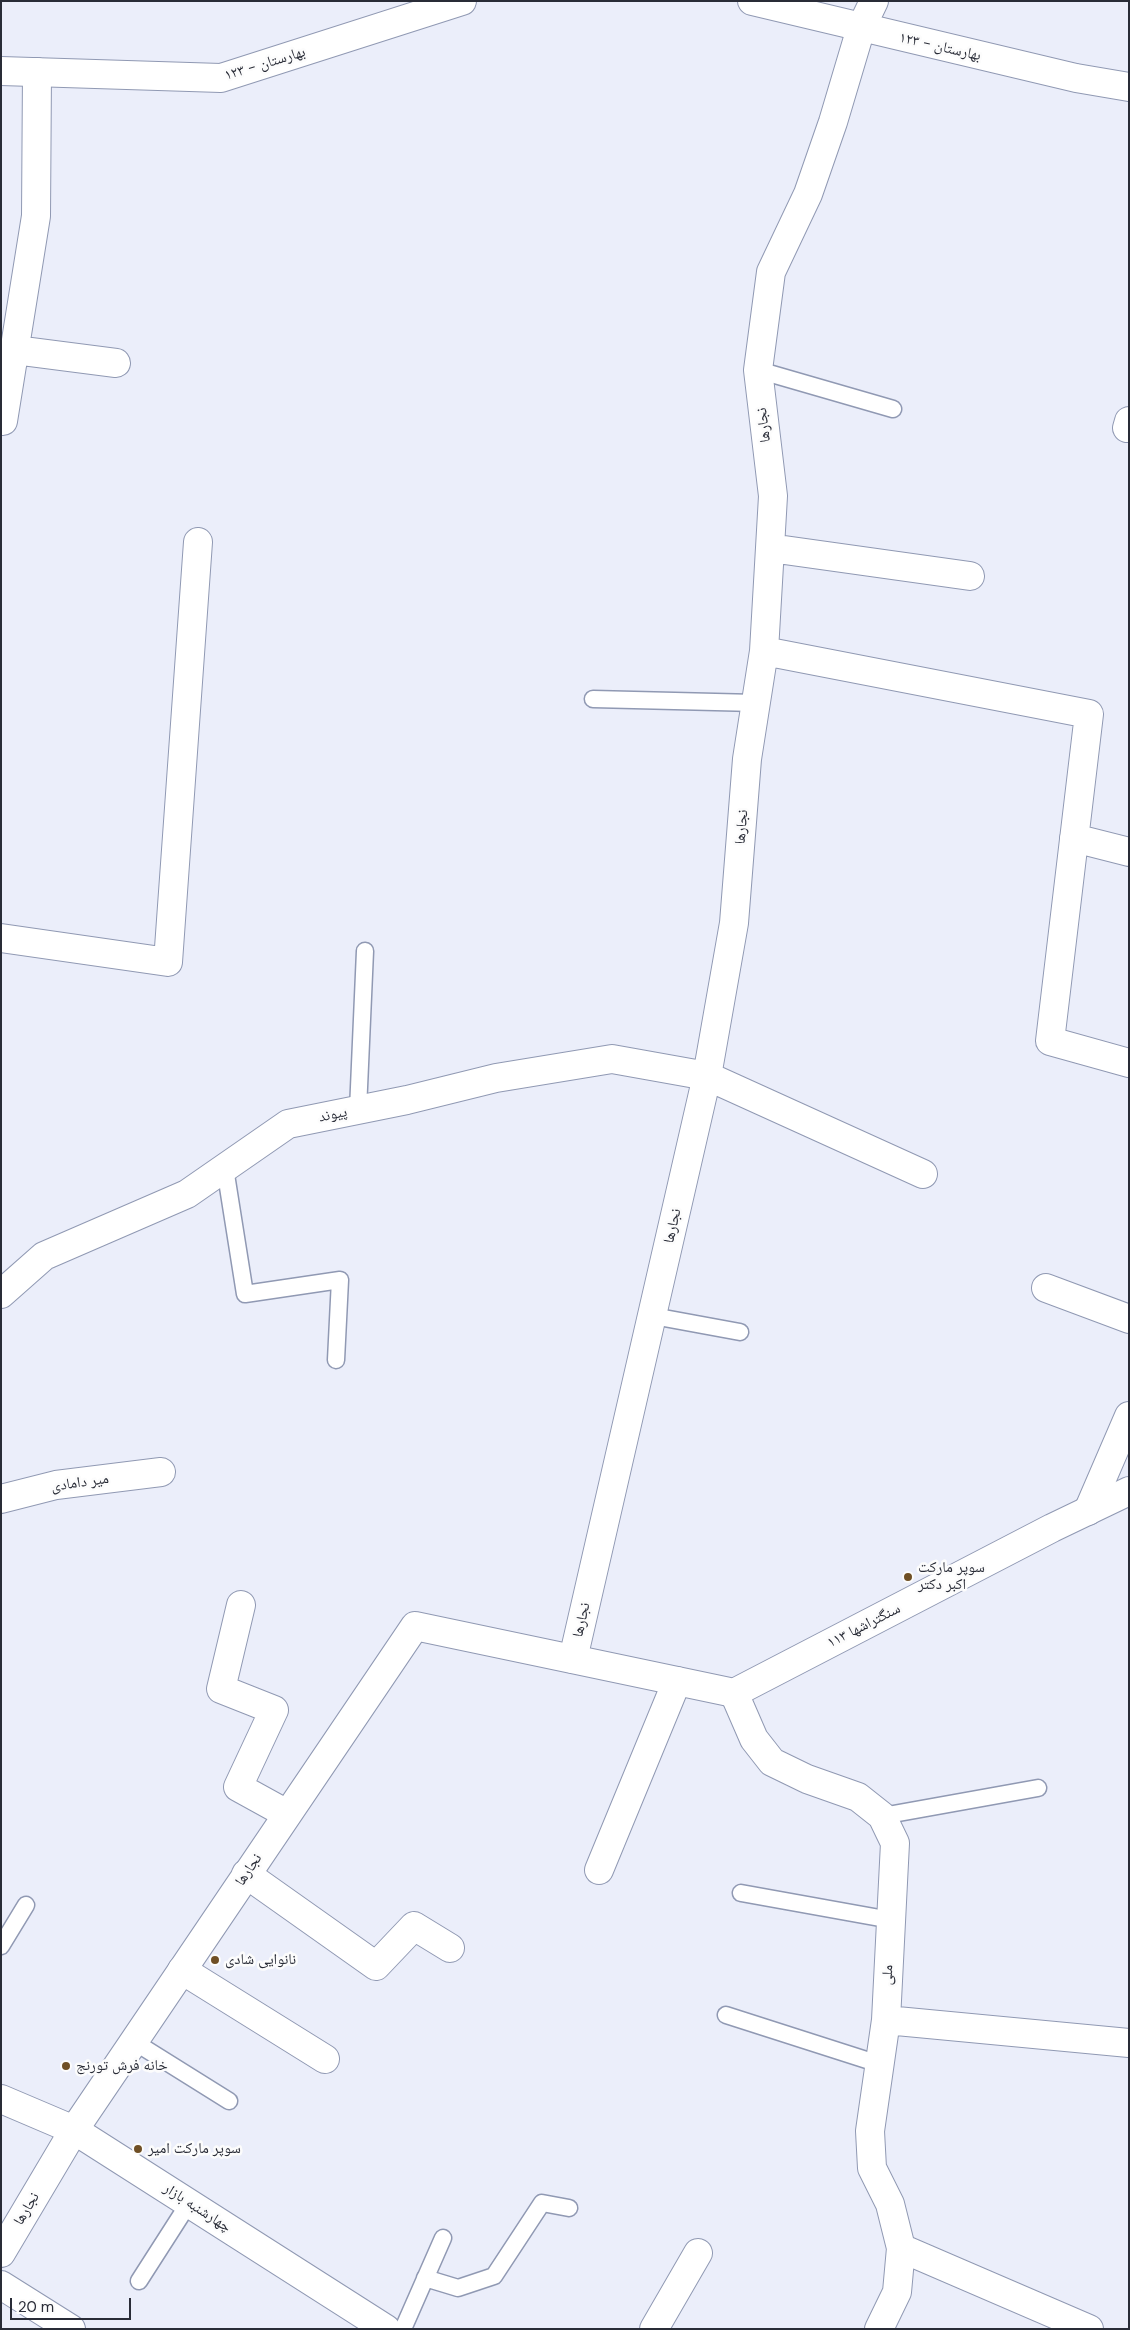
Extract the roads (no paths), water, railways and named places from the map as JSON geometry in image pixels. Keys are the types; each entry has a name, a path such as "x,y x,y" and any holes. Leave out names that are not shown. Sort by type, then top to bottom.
{"street":[{"name":"بهارستان - ۱۲۳","path":"1,71 222,78 462,1"},
{"name":"بهارستان - ۱۲۳","path":"752,1 1076,78 1129,87"},
{"name":"نجارها","path":"573,1659 708,1076 734,922 747,759 764,652 773,496 758,370 771,272 808,194 833,122 861,28 874,1"},
{"path":"4,421 36,216 37,72"},
{"path":"14,350 116,363"},
{"path":"1,938 168,962 198,542"},
{"path":"770,548 970,576"},
{"path":"764,652 1089,714 1050,1041 1129,1063"},
{"path":"1074,838 1129,852"},
{"name":"پیوند","path":"1,1294 44,1256 187,1194 288,1124 496,1078 612,1059 708,1076 922,1174"},
{"path":"1046,1288 1129,1319"},
{"path":"1088,1511 1129,1416"},
{"name":"میر دامادی","path":"1,1498 56,1485 160,1472"},
{"name":"سنگتراشها ۱۱۳","path":"734,1693 1129,1491"},
{"path":"241,1605 221,1689 274,1710 238,1787 288,1814"},
{"name":"نجارها","path":"1,2253 74,2130 415,1626 734,1693"},
{"path":"598,1870 677,1681"},
{"name":"ملی","path":"734,1693 754,1739 772,1762 808,1779 858,1798 882,1816 895,1843 886,2020 870,2130 872,2168 890,2204 901,2248 897,2292 879,2329"},
{"path":"246,1874 376,1966 414,1926 450,1948"},
{"path":"182,1970 326,2059"},
{"path":"886,2020 1129,2043"},
{"name":"چهارشنبه بازار","path":"1,2099 74,2130 386,2329"},
{"path":"901,2248 1089,2329"},
{"path":"654,2329 698,2253"},
{"path":"1,2285 71,2329"}],"lane":[{"path":"758,370 893,409"},
{"path":"593,699 756,703"},
{"path":"358,1110 365,951"},
{"path":"225,1168 245,1294 340,1280 336,1360"},
{"path":"653,1316 740,1332"},
{"path":"882,1816 1038,1788"},
{"path":"741,1893 891,1920"},
{"path":"1,1946 26,1905"},
{"path":"726,2015 879,2064"},
{"path":"134,2041 228,2101"},
{"path":"139,2281 189,2203"},
{"path":"425,2278 458,2288 494,2276 542,2203 569,2208"},
{"path":"403,2329 443,2238"}],"place":[{"name":"سوپر مارکت اکبر دکتر","path":"908,1577"},
{"name":"نانوایی شادی","path":"215,1960"},
{"name":"خانه فرش تورنج","path":"66,2066"},
{"name":"سوپر مارکت امیر","path":"138,2149"}]}
